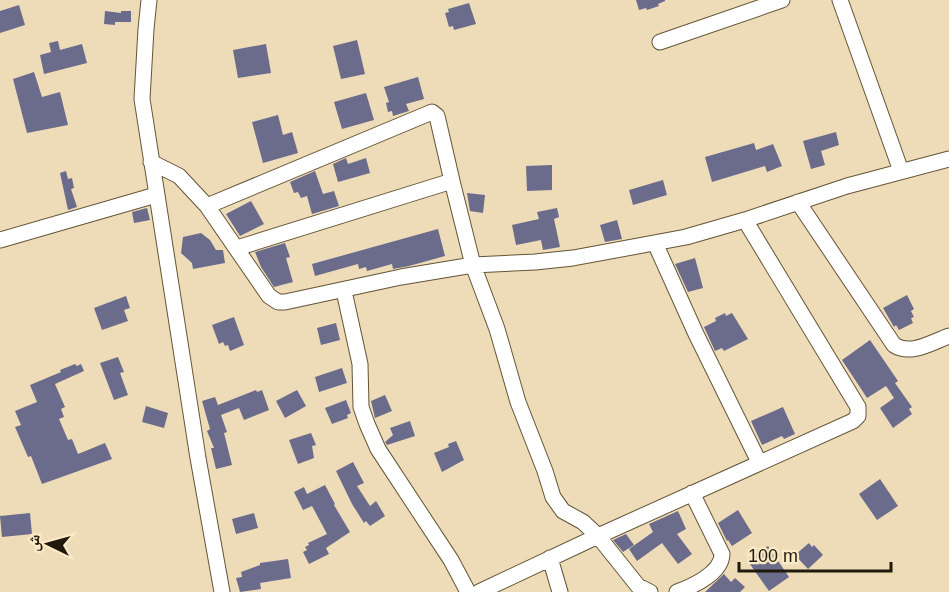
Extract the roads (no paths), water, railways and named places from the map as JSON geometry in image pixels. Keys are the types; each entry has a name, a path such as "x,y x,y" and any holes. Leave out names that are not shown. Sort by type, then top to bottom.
{"street":[{"path":"149,0 142,99 222,592"},
{"path":"660,42 782,0"},
{"path":"840,0 901,171"},
{"path":"207,206 432,112 437,116 473,265 497,329 518,402 553,497 563,511 583,522 598,536 638,586 650,592"},
{"path":"151,162 179,176 207,206 269,296 278,302 473,265 545,261 686,237 847,186 949,159"},
{"path":"237,248 453,181"},
{"path":"0,240 156,195"},
{"path":"798,202 894,345 901,349 914,349 949,336"},
{"path":"479,592 853,421 858,416 858,407 745,220"},
{"path":"655,243 696,334 759,462"},
{"path":"344,291 360,364 362,407 367,424 378,450 451,560 468,592"},
{"path":"677,592 696,585 722,560 722,554 692,494"},
{"path":"550,558 560,592"}]}
